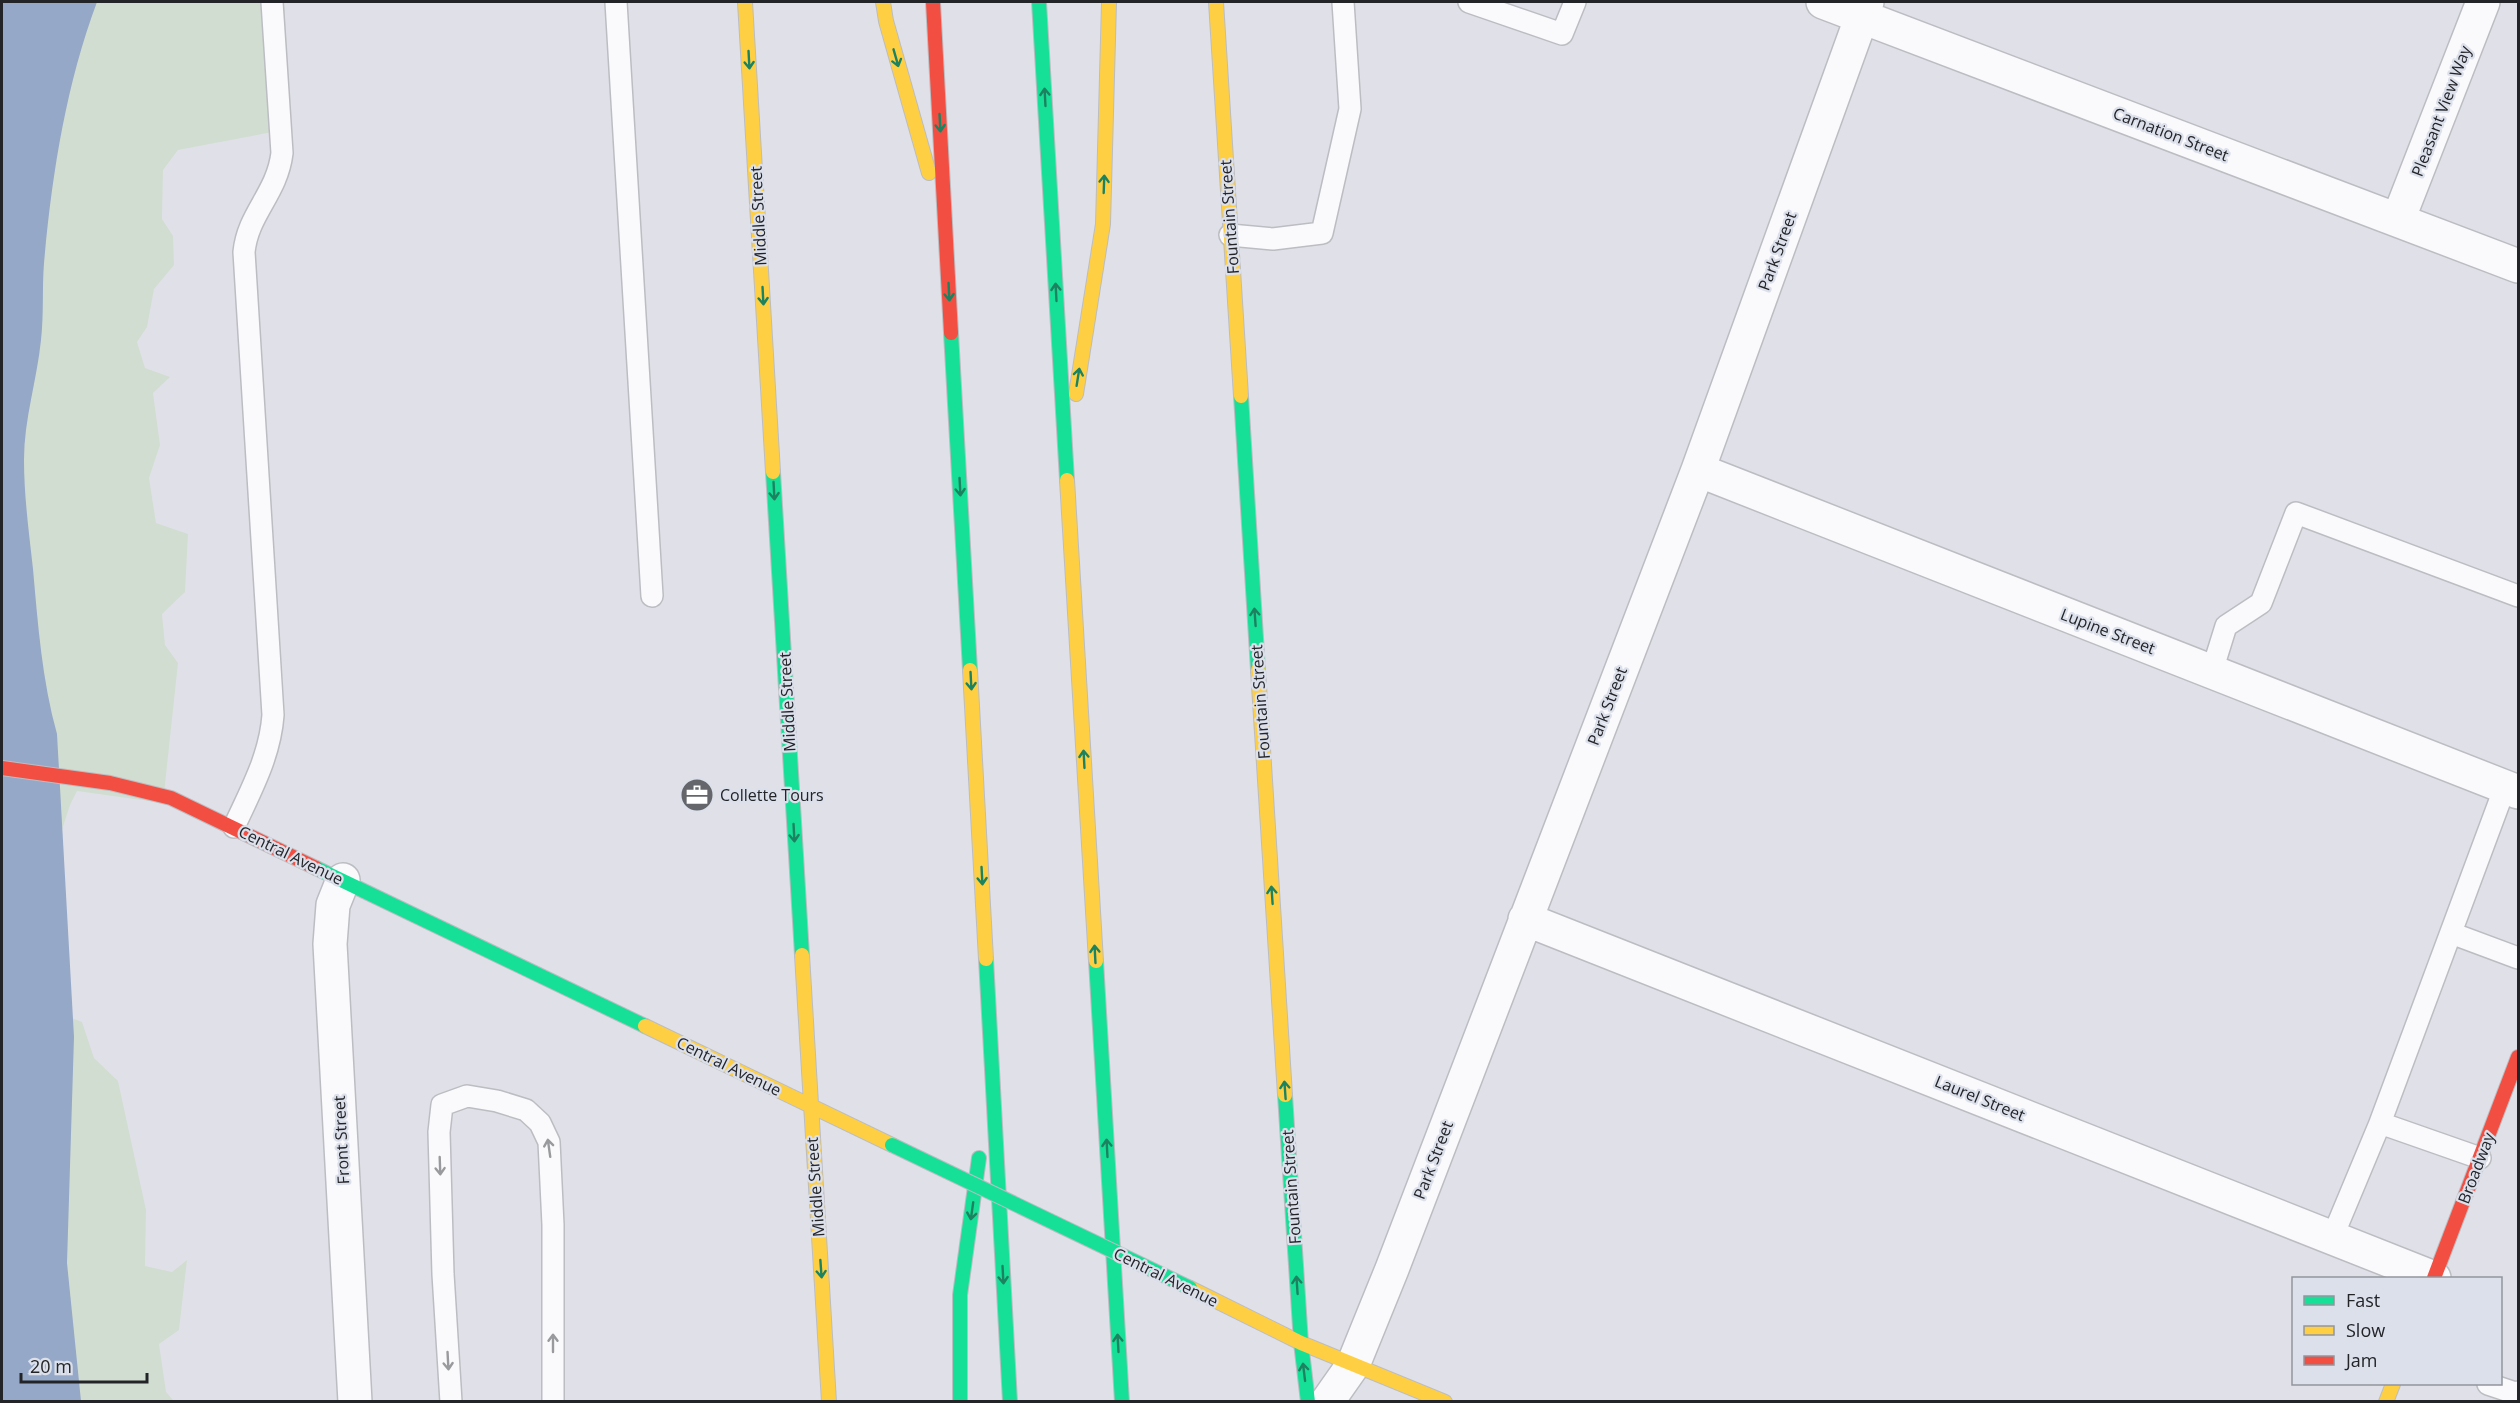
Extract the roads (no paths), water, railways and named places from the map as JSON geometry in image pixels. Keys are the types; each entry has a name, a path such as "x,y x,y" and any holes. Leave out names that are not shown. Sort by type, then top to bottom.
{"main road":[{"name":"Middle Street","path":"745,2 829,1401"},
{"path":"883,2 886,21 946,234"},
{"path":"933,2 1010,1401"},
{"path":"1040,2 1122,1401"},
{"path":"1066,455 1103,224 1109,2"},
{"name":"Fountain Street","path":"1216,2 1301,1343 1308,1401"},
{"name":"Central Avenue","path":"2,768 74,777 141,789 171,798 1301,1343 1445,1401"},
{"name":"Broadway","path":"2434,1277 2518,1057"},
{"path":"960,1401 960,1295 992,1070"},
{"path":"2386,1401 2392,1385"}],"street":[{"name":"Carnation Street","path":"1823,2 1865,9 2518,266"},
{"name":"Pleasant View Way","path":"2398,220 2483,2"},
{"name":"Park Street","path":"1327,1401 1353,1365 1526,919 1698,470 1865,9"},
{"name":"Lupine Street","path":"1698,470 2512,790"},
{"name":"Front Street","path":"344,880 333,905 330,944 355,1401"},
{"name":"Laurel Street","path":"1526,919 2431,1277"}],"lane":[{"path":"234,827 265,759 271,738 273,715 244,252 246,235 274,186 280,170 282,153 272,2"},
{"path":"616,2 652,596"},
{"path":"1230,235 1273,239 1322,233 1350,108 1343,2"},
{"path":"1469,2 1562,34 1575,2"},
{"path":"2212,671 2226,626 2261,603 2296,513 2518,596"},
{"path":"2332,1238 2380,1123 2451,933 2512,790"},
{"path":"2451,933 2518,958"},
{"path":"451,1401 438,1132 442,1105 467,1096 497,1101 526,1110 540,1123 549,1142 553,1225 553,1401"},
{"path":"2380,1123 2480,1158"},
{"path":"2492,1385 2515,1396"}],"water":[{"path":"2,2 97,2 77,65 56,163 44,263 41,340 26,430 24,460 27,515 41,652 57,734 74,1037 67,1263 81,1401 2,1402"}],"place":[{"name":"Collette Tours","path":"697,795"}]}
